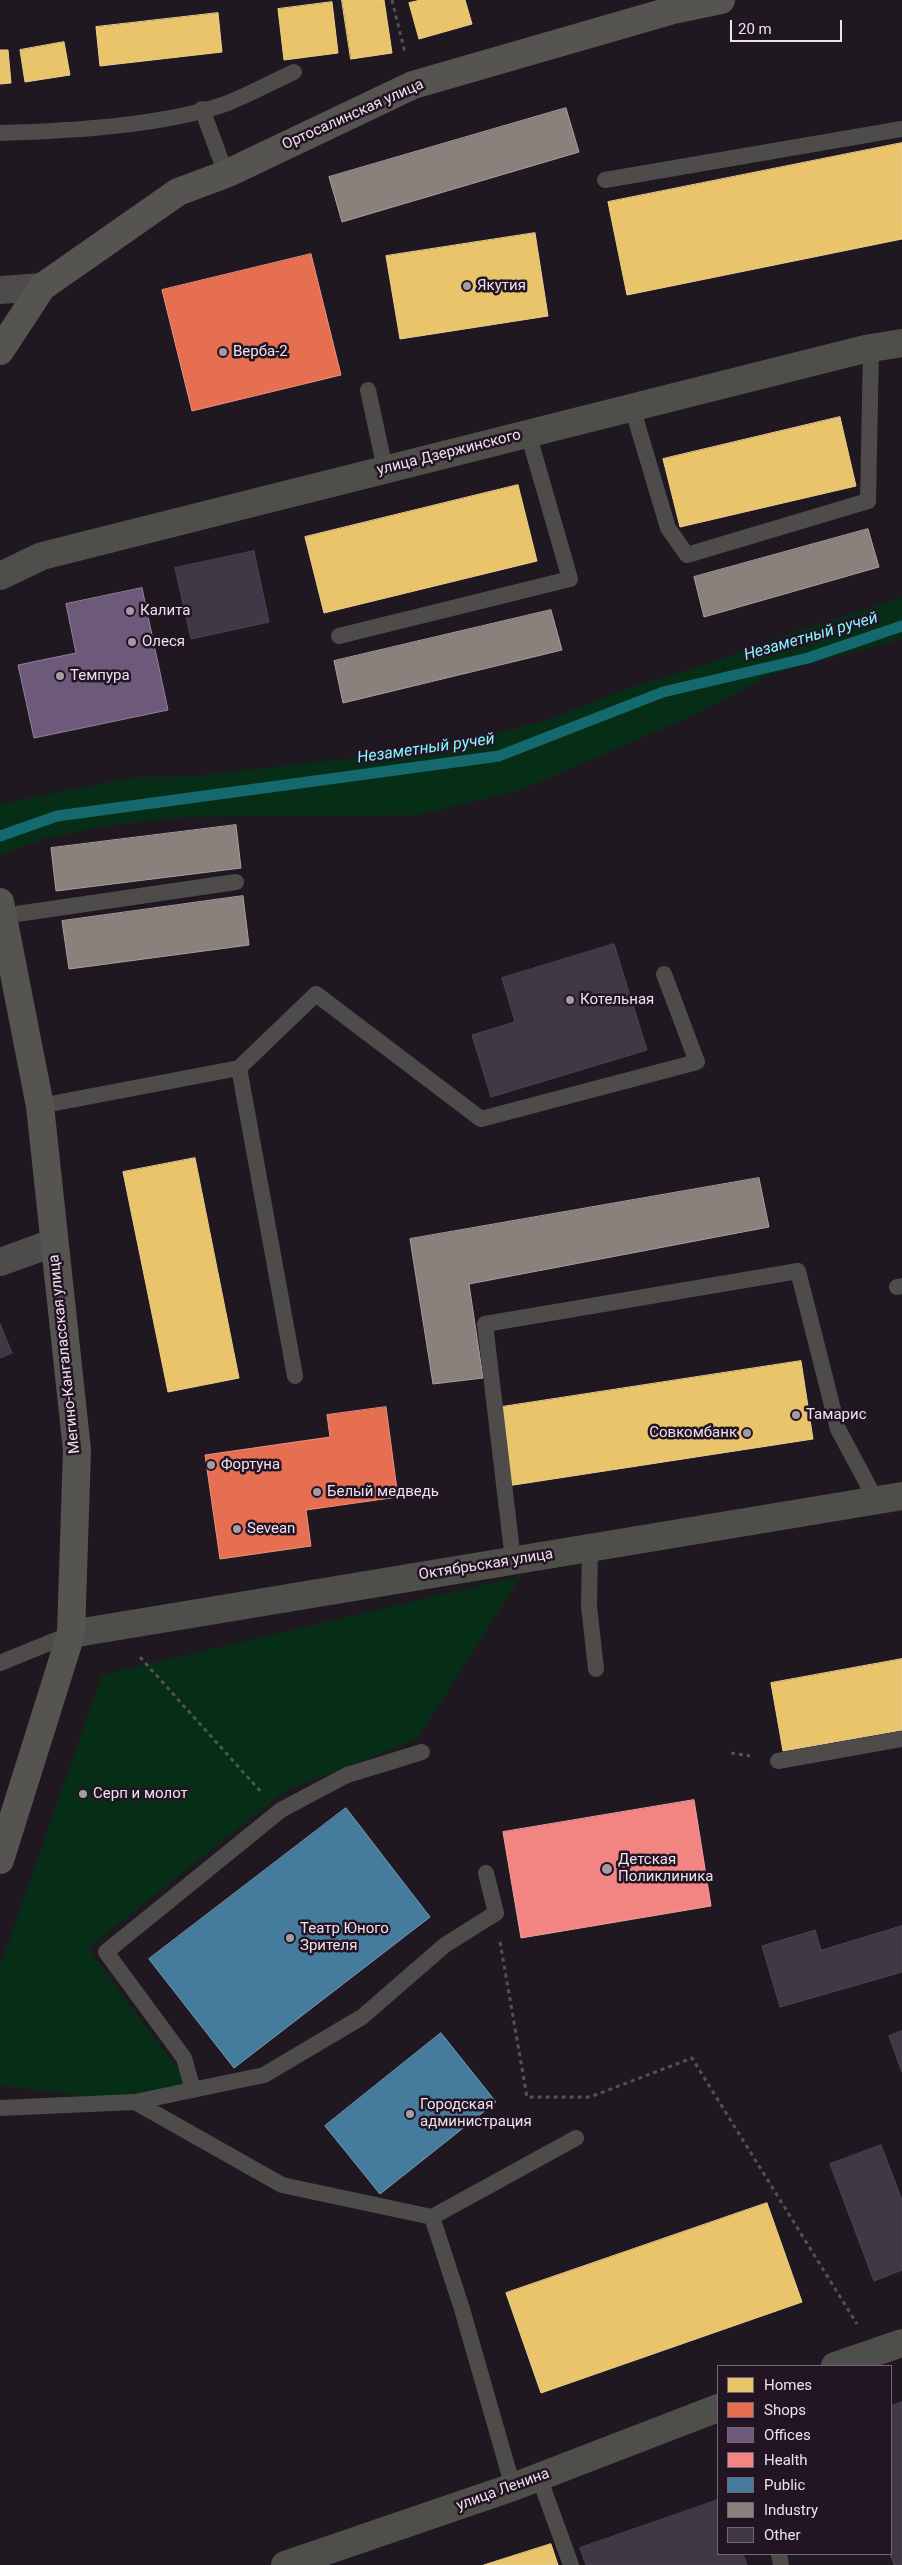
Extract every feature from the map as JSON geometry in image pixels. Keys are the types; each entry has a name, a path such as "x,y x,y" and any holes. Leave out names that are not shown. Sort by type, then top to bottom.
{"main road":[{"name":"Ортосалинская улица","path":"0,350 42,287 178,192 226,174 413,85 673,10 721,0"},
{"name":"улица Дзержинского","path":"0,576 42,556 871,348 902,344"},
{"name":"Мегино-Кангаласская улица","path":"0,1860 71,1634 77,1450 53,1243 40,1106 1,909"},
{"name":"Октябрьская улица","path":"71,1634 889,1498"},
{"path":"838,2365 902,2343"},
{"name":"улица Ленина","path":"285,2565 513,2487 717,2408"}],"street":[{"path":"0,290 42,287"},
{"path":"0,1262 53,1243"}],"lane":[{"path":"0,133 160,119 228,103 294,72"},
{"path":"202,109 226,174"},
{"path":"605,180 902,129"},
{"path":"632,407 668,528 687,555 868,500 871,348"},
{"path":"368,390 385,470"},
{"path":"338,636 570,579 528,433"},
{"path":"1,909 236,882"},
{"path":"40,1106 239,1068 316,994 481,1119 697,1062 664,974"},
{"path":"239,1068 295,1376"},
{"path":"513,1560 485,1324 798,1271 838,1429 889,1498"},
{"path":"590,1548 589,1606 596,1669"},
{"path":"3,1665 71,1634"},
{"path":"778,1761 902,1739"},
{"path":"194,2090 184,2058 106,1952 278,1812 347,1775 422,1752"},
{"path":"0,2108 135,2102 264,2074 362,2017 445,1945 496,1913 486,1873"},
{"path":"135,2102 282,2184 432,2217 576,2138"},
{"path":"432,2217 462,2309 513,2487"},
{"path":"539,2477 571,2565"}],"path":[{"path":"392,0 413,85"},
{"path":"113,1627 278,1812"},
{"path":"496,1913 527,2097 590,2097 692,2058 875,2352"}],"green space":[{"path":"902,598 902,639 772,674 694,715 521,790 418,815 184,817 105,826 46,838 0,855 0,804 136,777 187,777 380,755 472,740 547,720 627,689 707,664 805,628"},
{"path":"521,1576 417,1739 285,1791 88,1948 193,2090 135,2102 0,2086 0,1966 102,1675"}],"building: Homes":[{"path":"342,0 384,0 392,53 351,59"},
{"path":"421,0 465,0 472,24 419,39 409,3"},
{"path":"332,2 338,53 284,60 278,9"},
{"path":"218,13 222,52 100,66 96,27"},
{"path":"64,42 70,75 25,82 20,50"},
{"path":"0,50 8,50 11,83 0,84"},
{"path":"902,143 902,239 627,295 608,202"},
{"name":"Якутия","path":"535,233 548,316 400,339 386,256"},
{"path":"840,417 856,486 680,527 663,459"},
{"path":"518,485 537,561 324,613 305,537"},
{"path":"195,1158 239,1378 168,1392 123,1172"},
{"path":"801,1361 813,1439 507,1486 495,1408"},
{"path":"902,1659 902,1730 783,1751 771,1683"},
{"path":"767,2203 802,2302 541,2393 506,2293"},
{"path":"551,2544 558,2565 484,2565"}],"building: Shops":[{"path":"311,254 341,375 192,411 162,290"},
{"path":"386,1407 398,1497 306,1510 311,1546 220,1559 205,1455 330,1437 327,1415"}],"building: Offices":[{"path":"142,588 168,710 34,738 18,665 76,653 66,604"}],"building: Health":[{"name":"Детская Поликлиника","path":"694,1800 711,1906 521,1938 503,1832"}],"building: Public":[{"name":"Театр Юного Зрителя","path":"346,1808 430,1917 234,2068 149,1959"},
{"name":"Городская администрация","path":"441,2033 496,2102 380,2194 325,2126"}],"building: Industry":[{"path":"566,108 579,152 342,222 329,177"},
{"path":"868,529 879,567 704,617 694,577"},
{"path":"551,610 562,650 343,703 334,661"},
{"path":"236,825 241,868 56,891 51,848"},
{"path":"243,896 249,945 69,969 62,921"},
{"path":"759,1178 769,1227 469,1284 483,1378 433,1384 410,1239"}],"building: Other":[{"path":"254,551 269,622 191,639 175,568"},
{"name":"Котельная","path":"614,944 647,1050 491,1097 472,1035 515,1022 502,978"},
{"path":"0,1324 12,1353 0,1358"},
{"path":"902,1926 902,1972 780,2007 762,1946 815,1930 821,1950"},
{"path":"902,2031 902,2072 889,2036"},
{"path":"881,2145 902,2200 902,2270 874,2281 830,2164"},
{"path":"902,2402 902,2565 894,2565 890,2555 892,2555 892,2406"},
{"path":"717,2500 717,2555 743,2555 747,2565 586,2565 580,2548"}],"waterway":[{"name":"Незаметный ручей","path":"0,836 57,816 499,756 663,692 808,658 902,626"}],"place":[{"name":"Якутия","path":"467,286"},
{"name":"Верба-2","path":"223,352"},
{"name":"Калита","path":"130,611"},
{"name":"Олеся","path":"132,642"},
{"name":"Темпура","path":"60,676"},
{"name":"Котельная","path":"570,1000"},
{"name":"Тамарис","path":"796,1415"},
{"name":"Совкомбанк","path":"747,1433"},
{"name":"Фортуна","path":"211,1465"},
{"name":"Белый медведь","path":"317,1492"},
{"name":"Sevean","path":"237,1529"},
{"name":"Серп и молот","path":"83,1794"},
{"name":"Детская Поликлиника","path":"607,1869"},
{"name":"Театр Юного Зрителя","path":"290,1938"},
{"name":"Городская администрация","path":"410,2114"}]}
